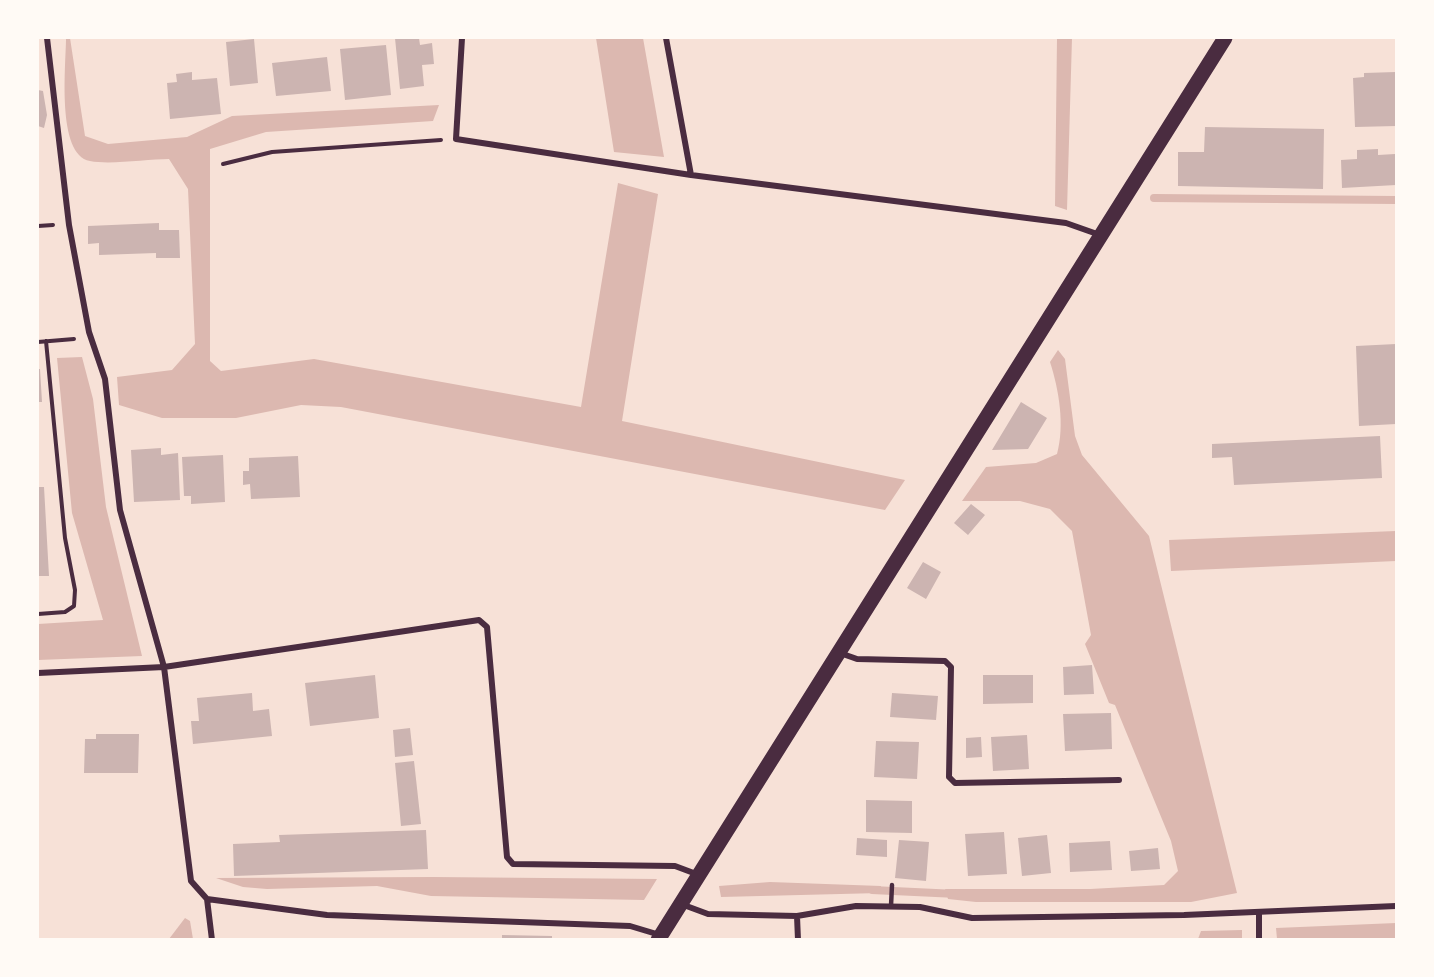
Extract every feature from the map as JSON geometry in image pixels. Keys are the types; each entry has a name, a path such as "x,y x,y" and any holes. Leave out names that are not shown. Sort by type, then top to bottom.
{"main road":[{"path":"659,937 1225,38"}],"street":[{"path":"47,38 69,225 89,333 105,379 120,510 164,667 191,881 207,899 212,939"},
{"path":"462,38 456,139 691,176 1066,223 1101,235"},
{"path":"666,38 691,176"},
{"path":"38,673 164,667 479,620 487,627 507,857 513,864 675,866 699,875"},
{"path":"838,652 857,659 945,661 951,667 949,777 955,783 1119,780"},
{"path":"207,899 327,915 630,926 659,937"},
{"path":"681,904 708,914 797,916 856,906 891,906 920,907 972,918 1259,912 1396,906"},
{"path":"1259,912 1259,939"},
{"path":"797,916 798,939"}],"lane":[{"path":"891,906 892,885"}],"path":[{"path":"223,164 273,152 456,139"},
{"path":"38,342 75,339 89,333"},
{"path":"38,614 65,612 74,606 75,590 65,538 46,341"}],"shaded area":[{"path":"66,38 70,38 85,136 108,144 187,137 232,116 439,105 433,121 266,132 210,149 210,361 221,371 314,359 581,407 618,183 658,194 622,421 905,480 885,510 341,407 301,405 236,418 162,418 119,405 117,377 172,370 195,344 188,189 169,159 98,162 90,161 79,155 67,127"},
{"path":"596,38 643,38 664,157 614,152"},
{"path":"1057,38 1072,38 1067,210 1055,206"},
{"path":"1058,350 1065,359 1075,436 1082,455 1149,536 1237,893 1191,902 976,902 948,899 945,889 1090,889 1164,885 1178,871 1171,841 1115,705 1109,703 1085,644 1091,635 1072,531 1050,509 1020,501 962,501 986,467 1036,463 1057,454 1061,420 1050,362"},
{"path":"82,357 93,399 106,507 142,656 38,660 38,624 103,620 72,513 57,358"},
{"path":"1396,531 1396,561 1171,571 1169,540"},
{"path":"216,878 657,879 644,900 431,896 377,886 267,889 243,887"},
{"path":"770,882 881,886 880,893 721,897 719,886"},
{"path":"185,918 190,921 193,939 169,939"},
{"path":"1396,923 1396,939 1277,939 1276,928"},
{"path":"1242,930 1242,939 1198,939 1201,931"}],"building":[{"path":"395,38 419,38 420,45 432,43 434,64 422,65 424,86 400,89"},
{"path":"254,39 258,83 230,86 226,42"},
{"path":"386,45 391,95 345,100 340,49"},
{"path":"327,57 331,91 276,96 272,63"},
{"path":"192,72 192,80 217,78 221,114 170,119 167,83 177,82 176,74"},
{"path":"1396,72 1396,126 1355,127 1353,78 1364,77 1364,73"},
{"path":"38,90 43,91 47,115 44,128 38,126"},
{"path":"1205,127 1324,129 1323,189 1178,186 1178,152 1204,152"},
{"path":"1378,149 1378,155 1395,154 1396,185 1342,188 1341,160 1357,159 1357,150"},
{"path":"159,223 159,230 179,230 180,258 156,258 156,253 99,255 99,243 88,244 88,226"},
{"path":"1396,344 1396,424 1359,426 1356,346"},
{"path":"38,369 40,369 42,402 38,402"},
{"path":"1021,402 1047,418 1028,449 992,450"},
{"path":"1380,436 1382,478 1234,485 1232,457 1212,458 1212,444"},
{"path":"161,448 161,455 178,453 180,500 134,502 131,450"},
{"path":"223,455 225,502 191,504 191,496 184,496 182,457"},
{"path":"298,456 300,497 251,499 250,484 243,485 243,471 249,471 249,458"},
{"path":"38,487 44,487 49,576 38,576"},
{"path":"971,504 985,515 968,535 954,523"},
{"path":"923,562 941,572 926,599 907,588"},
{"path":"1092,665 1094,694 1064,695 1063,667"},
{"path":"375,675 379,718 310,726 305,683"},
{"path":"983,675 1033,675 1033,703 983,704"},
{"path":"252,693 253,711 269,709 272,736 193,744 191,721 199,721 197,698"},
{"path":"892,693 938,696 936,720 890,717"},
{"path":"1111,713 1112,749 1065,751 1063,714"},
{"path":"410,728 413,755 395,757 393,730"},
{"path":"96,734 139,734 138,773 84,773 85,739 96,739"},
{"path":"1027,735 1029,769 993,771 991,737"},
{"path":"981,737 982,757 966,758 966,738"},
{"path":"876,741 919,742 917,779 874,777"},
{"path":"414,761 421,824 401,826 395,763"},
{"path":"866,800 912,801 912,833 866,832"},
{"path":"426,830 428,869 234,876 233,844 280,842 279,835"},
{"path":"1004,832 1007,874 968,876 965,834"},
{"path":"1047,835 1051,873 1022,876 1018,838"},
{"path":"857,838 887,840 887,857 856,855"},
{"path":"899,840 929,842 926,881 895,878"},
{"path":"1110,841 1112,870 1070,872 1069,843"},
{"path":"1158,848 1160,869 1131,871 1129,851"},
{"path":"502,935 552,936 552,940 502,940"}],"waterway":[{"path":"1154,198 1396,200"},
{"path":"872,890 957,894"}]}
